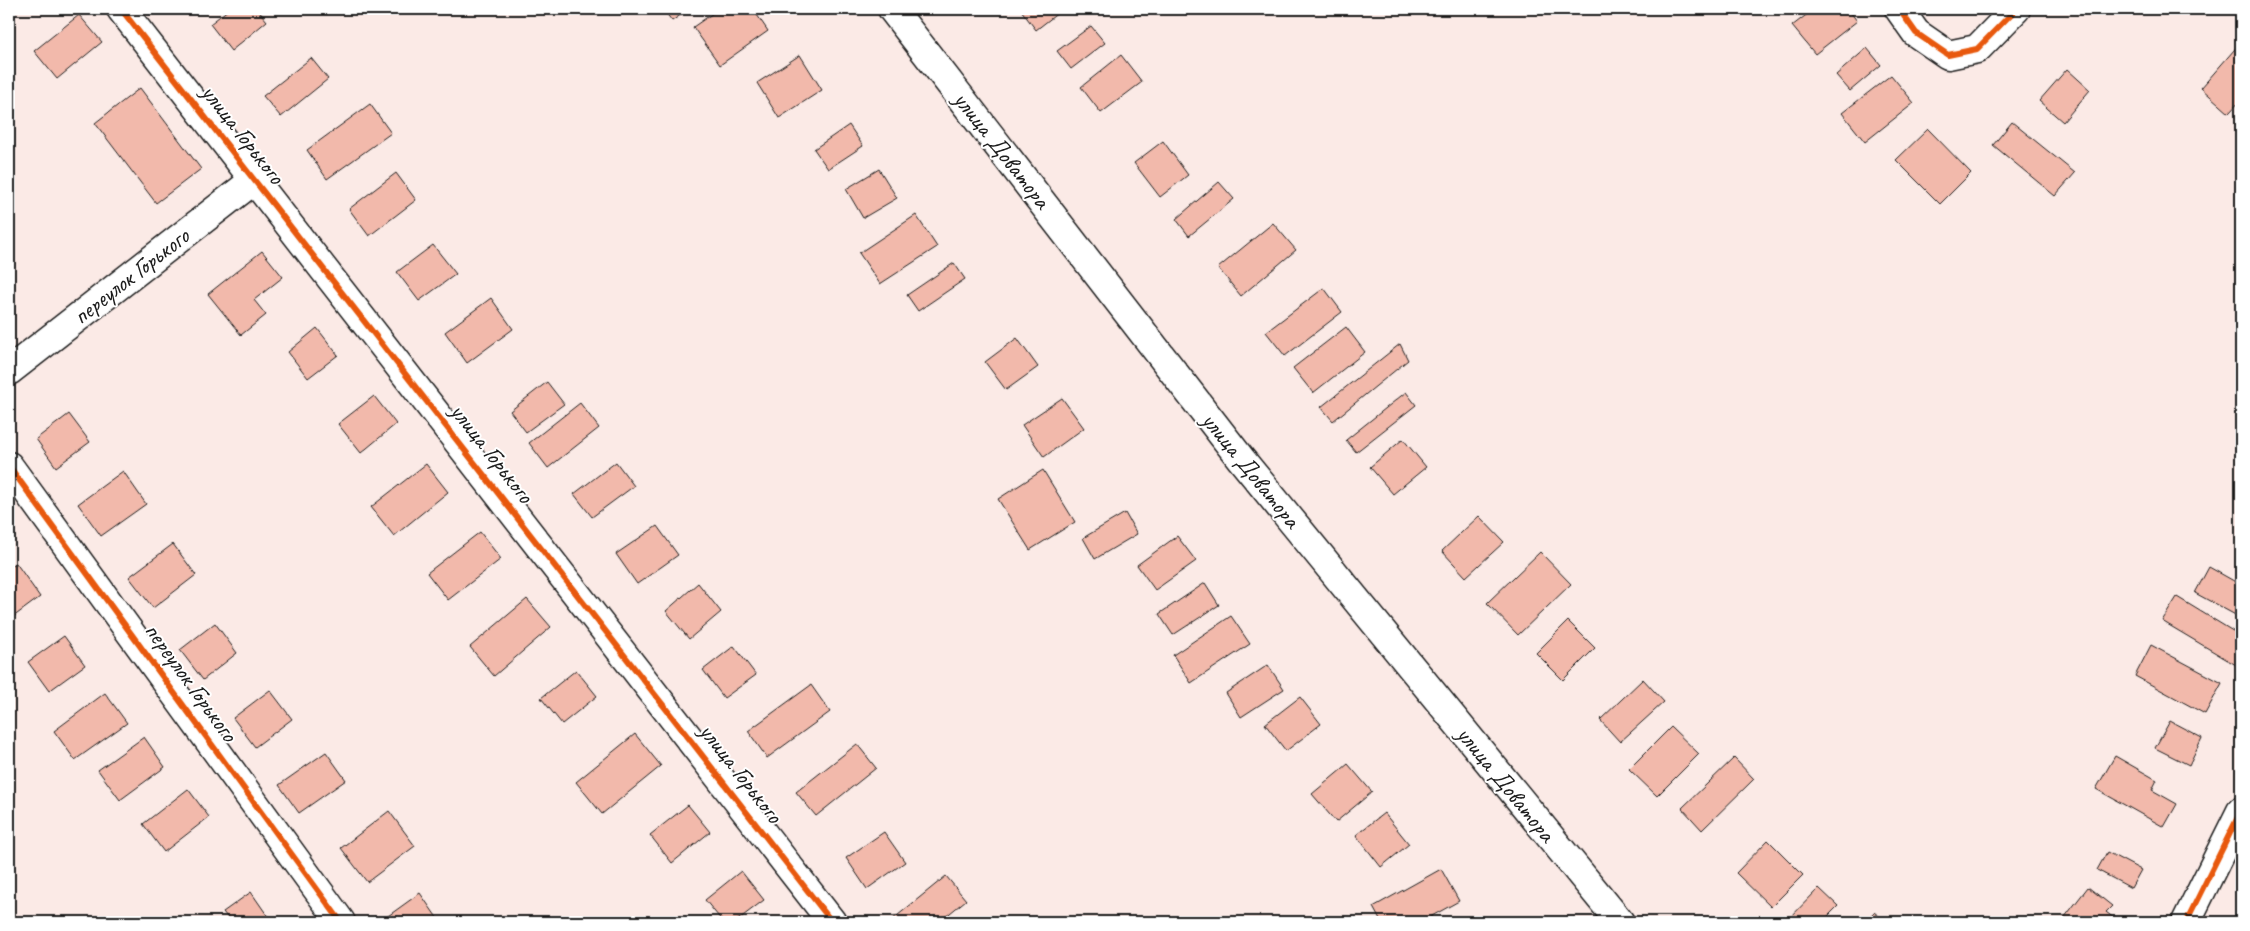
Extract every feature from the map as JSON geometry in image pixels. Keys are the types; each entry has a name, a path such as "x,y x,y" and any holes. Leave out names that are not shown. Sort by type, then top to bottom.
{"street":[{"name":"улица Горького","path":"121,9 832,922"},
{"name":"улица Доватора","path":"892,9 1240,459 1620,922"},
{"path":"1899,9 1916,32 1948,55 1978,49 2016,9"},
{"name":"переулок Горького","path":"9,371 254,180"},
{"name":"переулок Горького","path":"9,466 340,922"},
{"path":"2186,922 2241,811"}],"building":[{"path":"229,9 257,9 267,21 231,51 210,24"},
{"path":"663,9 689,9 672,21"},
{"path":"719,9 753,9 768,31 720,65 693,27"},
{"path":"1022,9 1063,9 1036,30"},
{"path":"1814,9 1848,9 1857,21 1815,54 1792,26"},
{"path":"79,15 102,42 57,79 34,51"},
{"path":"1091,26 1105,43 1071,69 1057,51"},
{"path":"2241,42 2241,100 2229,113 2201,88"},
{"path":"1867,48 1881,65 1850,91 1836,75"},
{"path":"800,55 822,90 779,118 757,83"},
{"path":"1121,55 1142,82 1101,113 1081,87"},
{"path":"311,58 328,79 281,117 263,96"},
{"path":"2067,69 2090,90 2063,122 2039,101"},
{"path":"1891,75 1914,103 1865,142 1842,113"},
{"path":"140,88 201,169 156,203 95,123"},
{"path":"370,104 391,133 327,179 307,150"},
{"path":"2012,122 2075,173 2055,196 1993,145"},
{"path":"849,125 863,146 828,169 814,149"},
{"path":"1928,129 1971,173 1940,204 1896,160"},
{"path":"1163,141 1188,175 1160,197 1134,163"},
{"path":"879,169 897,198 863,218 846,189"},
{"path":"396,173 416,200 369,236 349,209"},
{"path":"1219,182 1234,199 1189,236 1176,219"},
{"path":"916,215 937,247 880,284 859,253"},
{"path":"1273,223 1296,250 1241,296 1218,268"},
{"path":"433,245 456,274 419,301 397,272"},
{"path":"262,251 283,277 254,300 266,315 241,335 208,294"},
{"path":"954,263 965,279 918,311 907,295"},
{"path":"1324,288 1342,312 1285,356 1266,332"},
{"path":"491,298 513,329 467,363 445,332"},
{"path":"1346,327 1365,352 1313,393 1293,368"},
{"path":"317,328 338,355 308,378 288,352"},
{"path":"1017,338 1038,367 1006,390 985,362"},
{"path":"1400,344 1408,360 1333,421 1321,407"},
{"path":"547,382 564,404 526,432 510,411"},
{"path":"1406,392 1416,405 1356,452 1346,440"},
{"path":"374,396 396,424 361,453 338,424"},
{"path":"1062,398 1084,428 1044,457 1022,425"},
{"path":"580,403 599,428 548,468 529,443"},
{"path":"69,414 90,442 56,467 36,439"},
{"path":"1403,439 1426,467 1393,494 1370,467"},
{"path":"616,462 634,486 592,517 574,494"},
{"path":"426,464 448,492 394,536 371,507"},
{"path":"1043,470 1075,522 1030,550 998,499"},
{"path":"123,471 146,504 101,536 78,504"},
{"path":"1125,513 1137,534 1095,559 1083,538"},
{"path":"1479,516 1504,542 1466,577 1442,551"},
{"path":"657,526 678,555 637,584 616,554"},
{"path":"480,532 501,559 448,600 427,573"},
{"path":"1177,536 1196,561 1155,590 1137,565"},
{"path":"173,544 196,575 153,608 129,577"},
{"path":"1540,552 1571,584 1518,635 1487,603"},
{"path":"16,563 40,597 9,620 9,569"},
{"path":"2209,567 2241,585 2241,618 2195,593"},
{"path":"698,583 721,612 689,639 666,611"},
{"path":"1205,583 1219,605 1173,635 1159,614"},
{"path":"2177,597 2241,636 2241,656 2236,665 2162,621"},
{"path":"527,599 551,627 494,676 470,647"},
{"path":"1231,616 1250,644 1191,683 1173,655"},
{"path":"1568,621 1595,648 1563,680 1536,653"},
{"path":"215,623 237,653 203,680 180,650"},
{"path":"64,636 85,665 49,691 28,662"},
{"path":"2151,645 2222,683 2205,714 2135,676"},
{"path":"734,646 756,675 724,698 703,670"},
{"path":"1268,665 1284,689 1241,717 1226,693"},
{"path":"576,670 597,696 562,724 541,698"},
{"path":"1643,679 1664,702 1620,742 1600,720"},
{"path":"811,685 830,712 767,758 748,731"},
{"path":"270,690 292,719 255,747 233,718"},
{"path":"105,693 127,723 75,760 54,731"},
{"path":"1300,697 1321,724 1286,751 1265,724"},
{"path":"2170,721 2202,738 2189,765 2155,748"},
{"path":"1671,727 1699,754 1657,796 1629,769"},
{"path":"635,734 661,766 602,814 576,782"},
{"path":"144,737 165,767 120,800 98,770"},
{"path":"857,744 876,768 816,816 796,792"},
{"path":"326,752 346,780 299,813 279,785"},
{"path":"2115,756 2157,780 2152,790 2177,804 2164,827 2096,789"},
{"path":"1734,758 1754,779 1702,830 1682,808"},
{"path":"1348,764 1372,792 1336,822 1312,794"},
{"path":"188,789 209,817 164,852 143,824"},
{"path":"688,805 710,832 672,863 650,835"},
{"path":"389,811 415,846 367,882 341,848"},
{"path":"1384,813 1409,844 1381,867 1356,835"},
{"path":"884,832 905,862 867,889 846,858"},
{"path":"1768,840 1803,875 1771,907 1736,873"},
{"path":"2107,852 2141,870 2131,888 2097,870"},
{"path":"1441,869 1459,901 1421,922 1381,922 1373,907"},
{"path":"741,871 764,900 735,922 723,922 705,900"},
{"path":"946,876 966,900 939,922 894,922 892,920"},
{"path":"2088,887 2112,906 2106,912 2119,922 2061,922"},
{"path":"1819,888 1838,906 1822,922 1786,922"},
{"path":"251,892 269,918 263,922 231,922 223,912"},
{"path":"420,893 440,922 381,921"},
{"path":"1874,912 1886,922 1865,922"}],"cycle path":[{"path":"121,9 832,922"},
{"path":"1899,9 1916,33 1948,55 1977,49 2016,9"},
{"path":"9,466 341,922"},
{"path":"2186,922 2241,811"}]}
